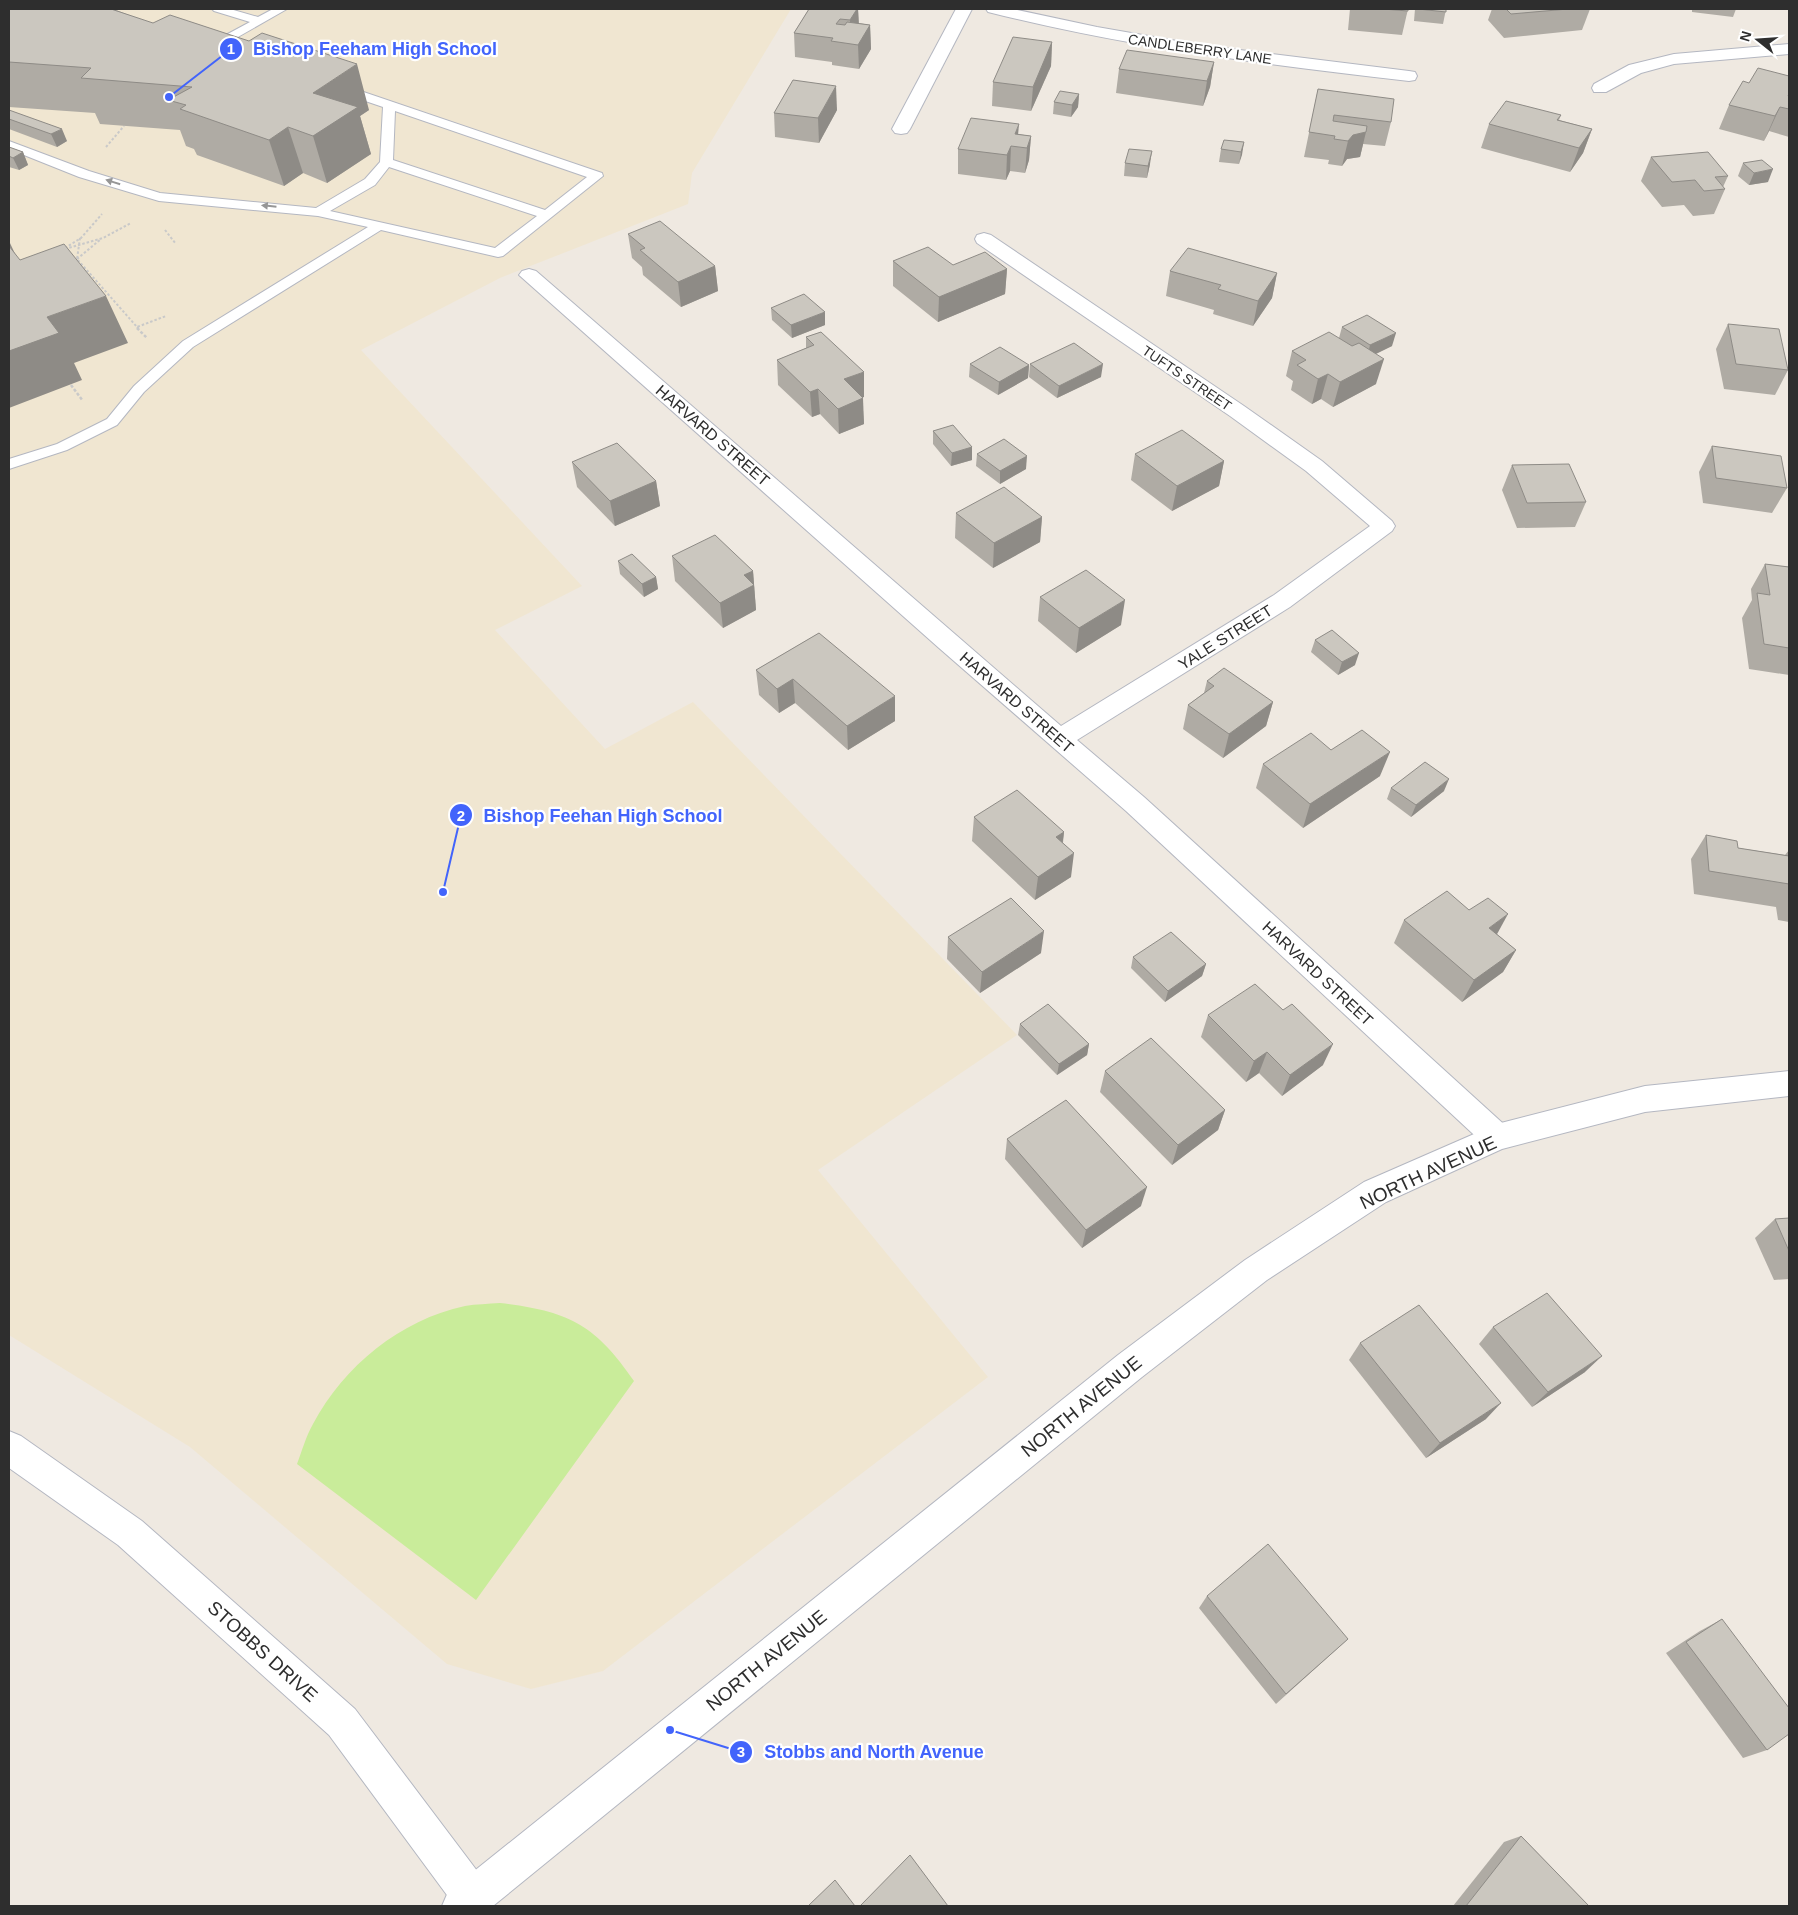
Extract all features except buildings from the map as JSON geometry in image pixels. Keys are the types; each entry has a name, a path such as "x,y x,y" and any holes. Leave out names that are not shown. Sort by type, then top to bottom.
{"street":[{"path":"901,129 964,9"},
{"name":"CANDLEBERRY LANE","path":"994,9 1123,38 1317,66 1409,76"},
{"path":"1600,88 1635,69 1674,59 1789,50"},
{"name":"TUFTS STREET","path":"984,239 1306,461 1384,526"},
{"name":"HARVARD STREET","path":"530,275 1135,804 1497,1137"},
{"name":"YALE STREET","path":"1060,739 1282,601 1384,526"},
{"name":"NORTH AVENUE","path":"468,1902 1130,1366 1256,1270 1375,1192 1497,1137 1645,1098 1789,1083"},
{"name":"STOBBS DRIVE","path":"9,1448 130,1533 342,1722 468,1902"}],"lane":[{"path":"218,9 259,21"},
{"path":"233,52 211,45 281,9"},
{"path":"9,145 84,174 159,197 318,212 498,253 597,176 325,83"},
{"path":"318,212 370,182 386,162 389,105"},
{"path":"386,162 546,215"},
{"path":"9,464 62,447 112,422 138,389 188,344 381,225"}],"path":[{"path":"102,150 124,126"},
{"path":"103,238 62,250 81,238 101,218 104,210"},
{"path":"77,259 103,238 134,222"},
{"path":"77,259 78,245 81,238"},
{"path":"69,258 77,259 137,327 168,316"}],"shaded area":[{"path":"9,9 791,9 692,173 688,204 500,278 361,350 582,586 495,630 605,749 693,702 1017,1035 818,1170 988,1377 603,1671 531,1689 447,1664 190,1447 9,1335"}],"green space":[{"path":"500,1303 544,1311 562,1316 578,1324 592,1333 606,1346 634,1381 476,1600 297,1464 306,1439 326,1403 341,1383 376,1348 418,1322 441,1313 465,1306"}],"place":[{"name":"Bishop Feeham High School","path":"169,97"},
{"name":"Bishop Feehan High School","path":"443,892"},
{"name":"Stobbs and North Avenue","path":"670,1730"}]}
